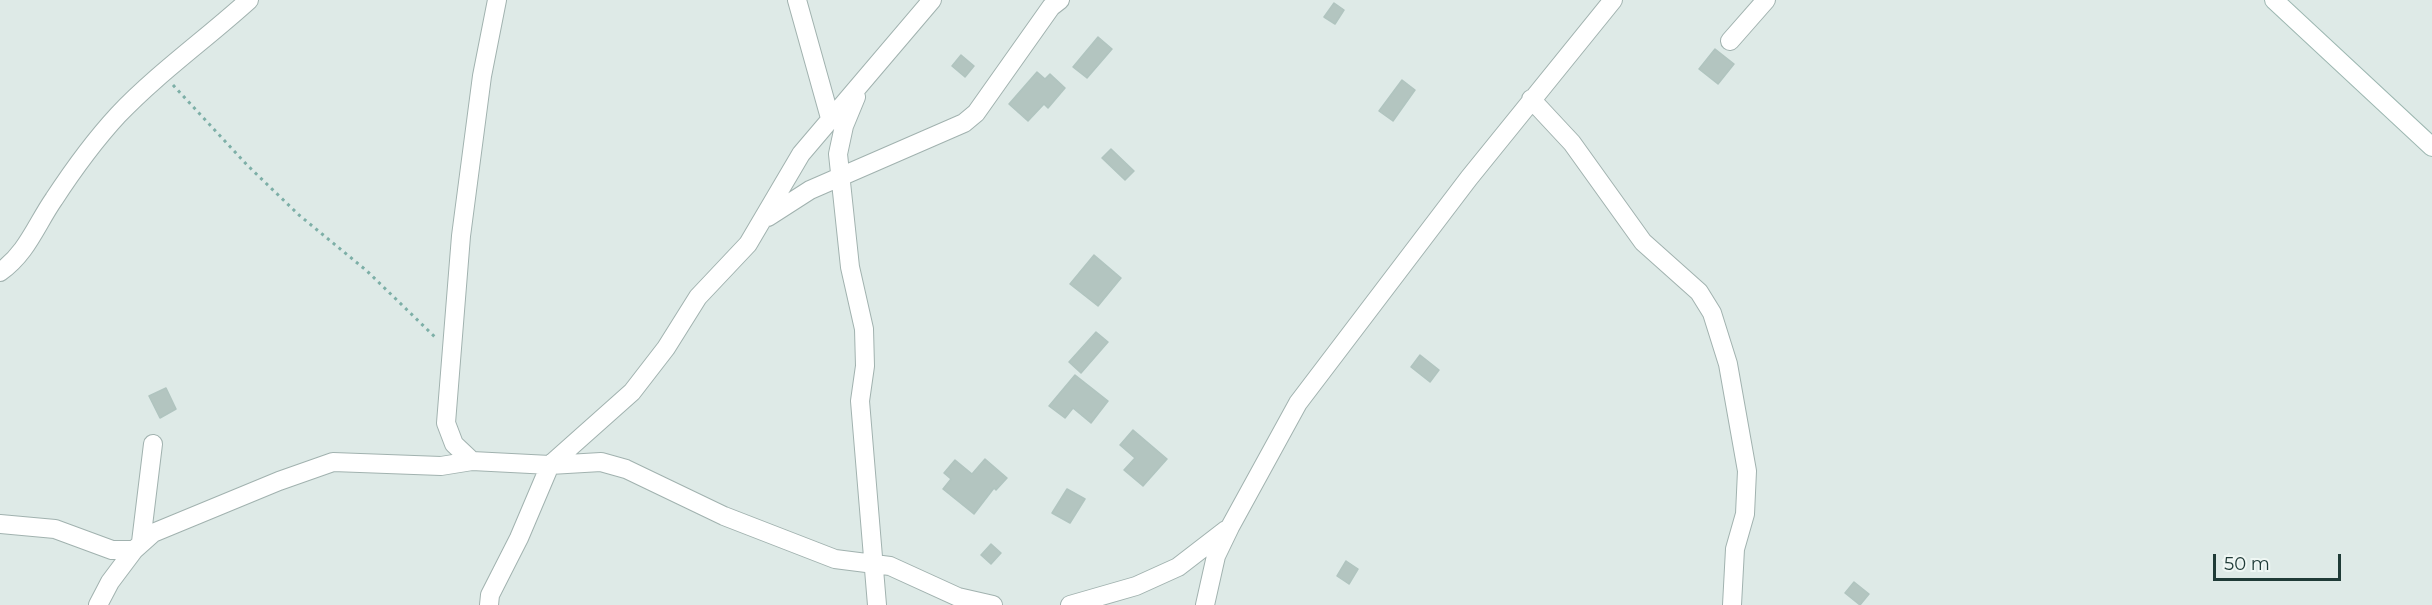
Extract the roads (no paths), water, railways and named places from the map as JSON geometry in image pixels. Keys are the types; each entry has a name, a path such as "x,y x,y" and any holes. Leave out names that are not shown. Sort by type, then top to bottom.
{"street":[{"path":"0,272 13,263 31,241 52,201 81,160 118,115 249,0"},
{"path":"472,461 454,444 446,423 461,236 482,76 497,0"},
{"path":"797,0 830,118"},
{"path":"489,605 490,595 519,538 550,465 632,392 666,348 698,297 748,244 801,154 932,0"},
{"path":"764,220 810,190 964,123 976,113 1060,0"},
{"path":"1205,605 1216,556 1298,403 1531,99 1613,0"},
{"path":"1730,41 1766,0"},
{"path":"2274,0 2432,147"},
{"path":"862,84 844,126 838,154 850,267 864,329 865,366 860,401 875,564 876,605"},
{"path":"1531,99 1572,144 1643,242 1699,292 1712,313 1732,385 1748,471 1745,514 1736,549 1732,605"},
{"path":"137,546 153,444"},
{"path":"98,605 110,582 137,546 166,527 333,462 441,466 472,461 550,465 601,462 626,469 724,516 835,559 890,566 958,597 993,605"},
{"path":"0,524 55,529 112,550 137,546"},
{"path":"1070,605 1136,586 1178,567 1230,527"}]}
